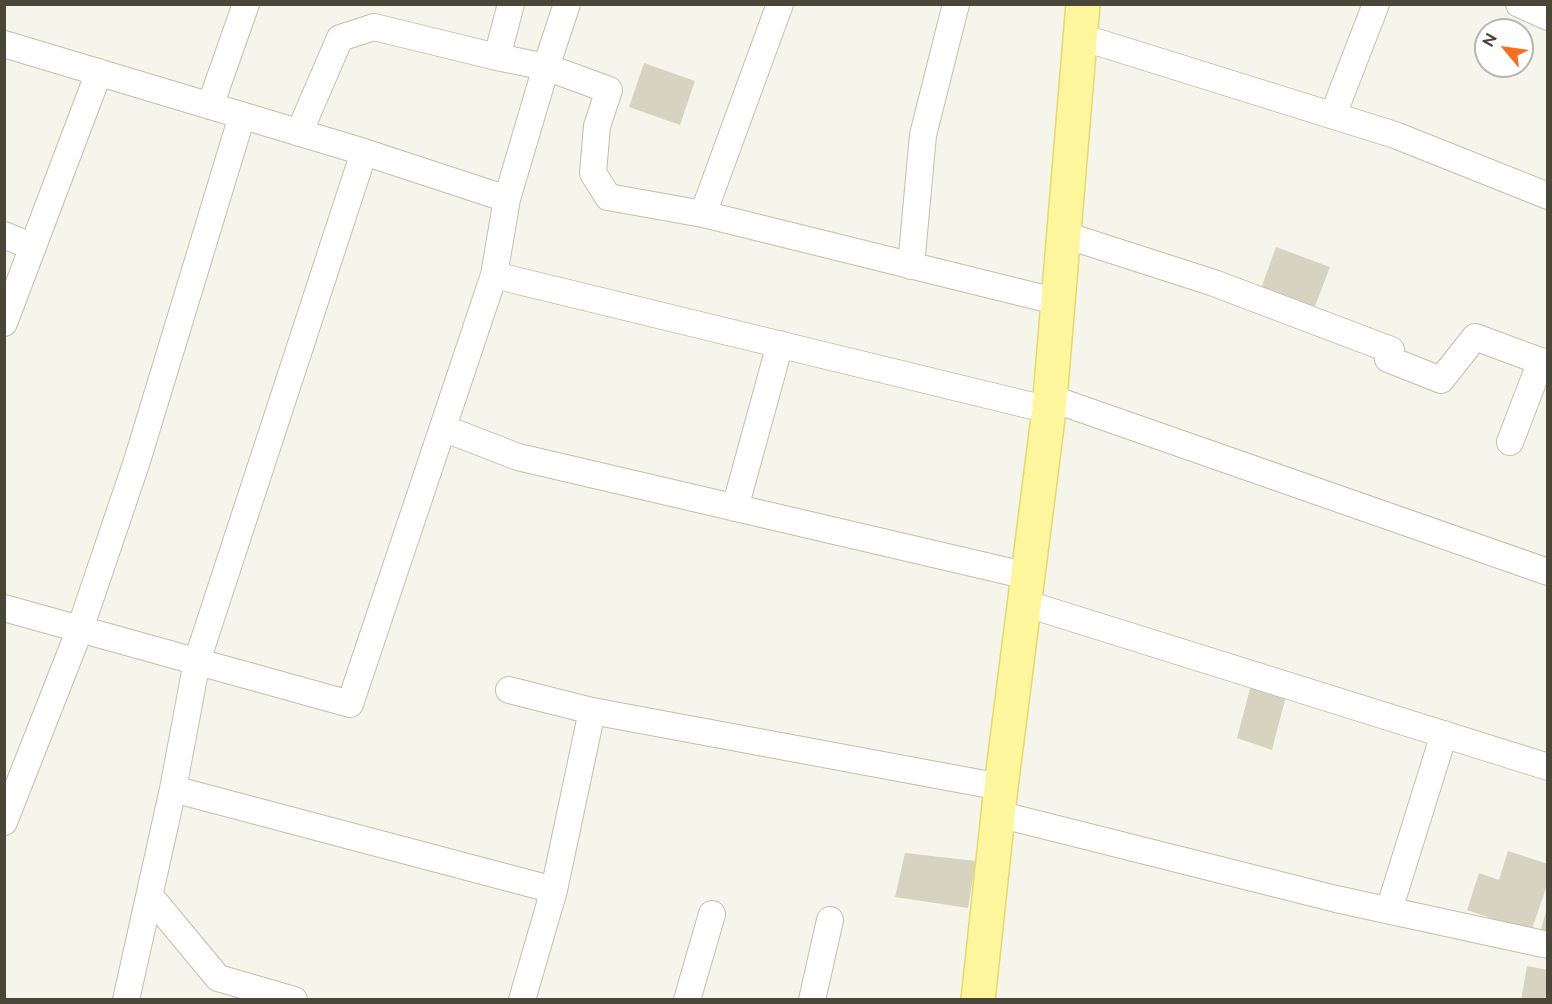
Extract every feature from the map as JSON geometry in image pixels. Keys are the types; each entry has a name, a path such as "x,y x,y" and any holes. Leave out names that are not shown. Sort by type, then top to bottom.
{"main road":[{"path":"978,999 999,800 1049,404 1083,4"}],"street":[{"path":"210,106 246,4"},
{"path":"497,57 511,4"},
{"path":"4,608 350,704 494,274 507,199 567,4"},
{"path":"703,214 780,4"},
{"path":"911,266 923,135 956,4"},
{"path":"1333,115 1376,4"},
{"path":"1519,4 1548,17"},
{"path":"299,132 340,38 374,27 546,67 609,90 597,126 593,173 608,197 703,214 1059,302"},
{"path":"1081,37 1395,135 1548,196"},
{"path":"4,44 364,152 507,199"},
{"path":"4,323 99,72"},
{"path":"4,822 80,629 137,461 242,116"},
{"path":"126,999 173,789 197,661 364,152"},
{"path":"4,235 33,247"},
{"path":"1065,235 1214,283 1391,350 1388,359 1441,380 1475,337 1544,363 1510,442"},
{"path":"494,274 780,344 1049,404 1548,572"},
{"path":"735,508 780,344"},
{"path":"443,428 519,457 735,508 1026,589 1444,734 1548,767"},
{"path":"509,690 592,711 999,800 1389,910 1548,945"},
{"path":"522,999 554,890 592,711"},
{"path":"1389,910 1444,734"},
{"path":"173,789 554,890"},
{"path":"150,896 218,978 294,999"},
{"path":"687,999 712,914"},
{"path":"812,999 830,920"}],"building":[{"path":"644,63 695,81 680,125 629,107"},
{"path":"1276,247 1330,267 1312,314 1259,294"},
{"path":"1251,685 1286,696 1272,750 1237,738"},
{"path":"1508,851 1548,864 1548,882 1531,932 1467,910 1479,873 1499,880"},
{"path":"905,853 976,861 968,908 895,897"},
{"path":"1548,905 1548,934 1540,932"},
{"path":"1527,966 1548,970 1548,1000 1521,1000"}]}
